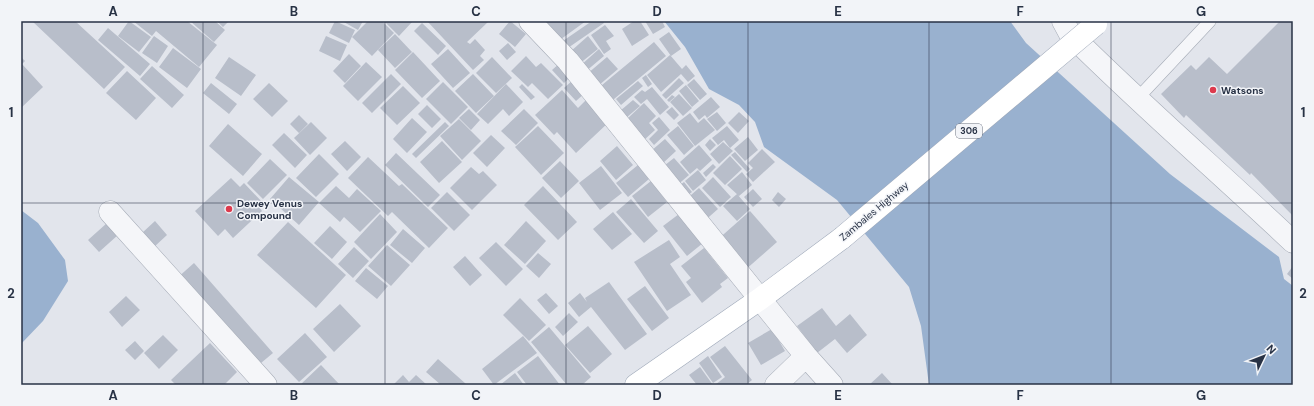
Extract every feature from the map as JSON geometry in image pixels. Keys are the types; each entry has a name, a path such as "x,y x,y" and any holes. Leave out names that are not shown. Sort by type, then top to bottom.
{"main road":[{"name":"Zambales Highway","path":"636,385 760,299 842,238 1098,22"}],"street":[{"path":"530,21 568,61 806,356 832,385"},
{"path":"1063,21 1070,34 1137,100 1239,191 1293,242"},
{"path":"110,212 266,385"},
{"path":"776,385 806,356"}],"lane":[{"path":"1137,100 1210,21"}],"water":[{"path":"664,21 1010,21 1026,43 1170,174 1279,257 1284,279 1293,286 1293,385 929,385 921,326 909,287 837,200 764,147 755,122 739,105 709,89 685,47"},
{"path":"21,210 38,223 65,260 68,281 43,321 21,344"}],"building":[{"path":"32,21 75,21 125,67 104,89"},
{"path":"129,21 151,37 139,52 118,36"},
{"path":"133,21 187,21 217,45 199,67 156,31 152,36"},
{"path":"190,21 215,21 225,30 214,42"},
{"path":"217,21 229,21 223,27"},
{"path":"335,21 355,30 349,43 329,33"},
{"path":"342,21 363,21 358,30"},
{"path":"368,21 382,21 394,33 372,56 352,37"},
{"path":"384,21 413,21 399,36"},
{"path":"427,21 487,21 488,22 467,42 470,44 475,39 485,50 480,56 484,60 473,70"},
{"path":"510,21 526,34 515,47 499,34"},
{"path":"545,21 586,21 557,42"},
{"path":"592,21 603,21 604,23 565,50 560,43"},
{"path":"634,21 640,21 649,35 632,46 622,29"},
{"path":"645,21 662,21 665,27 653,34"},
{"path":"1280,21 1293,21 1293,216 1251,173 1250,175 1186,115 1184,118 1161,94 1191,65 1196,70 1209,57 1227,74"},
{"path":"422,23 446,46 438,55 414,31"},
{"path":"605,25 614,36 606,41 611,49 604,54 591,35"},
{"path":"108,28 150,64 140,76 98,40"},
{"path":"669,32 681,49 671,56 659,39"},
{"path":"395,34 412,52 395,68 378,50"},
{"path":"154,36 168,46 157,63 142,53"},
{"path":"326,36 347,45 340,61 319,51"},
{"path":"588,36 598,49 579,64 570,52"},
{"path":"654,42 666,56 608,104 596,90"},
{"path":"508,43 516,52 507,60 499,51"},
{"path":"173,48 201,69 187,88 159,67"},
{"path":"448,49 470,73 453,88 431,64"},
{"path":"599,49 604,56 585,72 580,66"},
{"path":"413,52 440,81 422,98 395,70"},
{"path":"349,54 361,66 345,83 333,71"},
{"path":"670,55 682,69 686,65 695,76 688,82 681,74 661,92 647,75"},
{"path":"526,56 536,67 541,63 563,85 548,99 532,83 528,87 511,71"},
{"path":"21,57 25,61 22,64 43,87 21,108"},
{"path":"229,57 256,75 241,96 215,78"},
{"path":"492,57 512,78 496,93 476,73"},
{"path":"607,57 618,69 598,86 587,74"},
{"path":"366,62 382,77 358,101 343,86"},
{"path":"560,63 571,76 564,83 552,70"},
{"path":"152,66 184,95 172,108 140,79"},
{"path":"127,71 156,98 136,120 106,93"},
{"path":"391,74 401,84 372,113 362,103"},
{"path":"473,74 494,96 476,113 455,91"},
{"path":"646,75 652,84 648,87 642,78"},
{"path":"679,78 684,83 666,99 662,95"},
{"path":"694,79 707,94 700,100 687,85"},
{"path":"573,80 585,93 576,101 564,88"},
{"path":"638,81 643,86 621,105 616,99"},
{"path":"443,82 468,107 451,124 426,99"},
{"path":"211,83 237,104 229,114 203,93"},
{"path":"269,83 288,101 272,117 253,99"},
{"path":"506,84 523,102 509,116 503,109 488,124 477,114"},
{"path":"522,84 535,97 531,100 519,87"},
{"path":"686,85 699,101 692,107 679,91"},
{"path":"403,86 420,103 397,125 380,108"},
{"path":"652,87 669,107 660,115 647,99 641,104 634,97 642,90 645,92"},
{"path":"562,90 578,108 587,99 609,122 576,153 557,132 554,135 535,115"},
{"path":"679,94 692,108 683,116 670,102"},
{"path":"672,95 675,97 669,102 667,100"},
{"path":"711,97 720,107 707,118 705,115 699,120 693,112"},
{"path":"633,100 640,106 626,118 620,111"},
{"path":"644,103 656,116 649,123 655,130 643,141 627,119"},
{"path":"427,105 441,119 432,128 418,114"},
{"path":"672,107 679,115 674,120 666,112"},
{"path":"469,109 480,120 471,130 459,118"},
{"path":"524,109 538,123 516,145 501,131"},
{"path":"717,112 726,123 717,131 707,119"},
{"path":"739,112 749,121 738,133 728,123"},
{"path":"690,113 698,123 704,118 715,130 695,146 677,123"},
{"path":"299,115 308,124 299,133 290,124"},
{"path":"659,117 670,130 654,145 649,139 658,130 652,123"},
{"path":"412,118 427,132 407,153 393,139"},
{"path":"459,119 481,141 462,160 440,136"},
{"path":"311,122 327,138 310,155 294,138"},
{"path":"445,122 449,126 416,158 412,154"},
{"path":"228,124 262,154 243,176 209,146"},
{"path":"538,126 564,153 541,175 515,147"},
{"path":"678,126 694,146 684,155 667,135"},
{"path":"727,126 739,140 730,148 724,140 718,145 712,138"},
{"path":"284,133 307,155 295,168 272,145"},
{"path":"491,135 505,148 487,167 473,153"},
{"path":"748,137 758,150 745,161 734,149"},
{"path":"665,139 676,151 662,164 651,151"},
{"path":"710,139 716,145 710,151 705,145"},
{"path":"345,141 361,157 347,171 331,154"},
{"path":"442,141 462,162 439,183 420,162"},
{"path":"723,142 733,151 719,164 710,154"},
{"path":"699,145 712,160 700,171 697,168 690,174 680,162"},
{"path":"617,146 633,165 616,180 600,161"},
{"path":"762,149 775,162 753,182 746,174 753,168 748,163"},
{"path":"735,152 750,169 747,172 731,155"},
{"path":"396,153 440,195 428,207 385,165"},
{"path":"319,154 339,174 316,197 296,178"},
{"path":"730,156 742,169 725,185 713,173"},
{"path":"368,157 399,186 402,184 448,228 429,248 392,212 388,216 348,178"},
{"path":"674,158 689,175 675,187 660,169"},
{"path":"270,159 287,175 263,199 247,183"},
{"path":"560,161 579,181 561,198 542,178"},
{"path":"713,164 716,167 706,177 703,173"},
{"path":"638,165 649,179 628,197 616,183"},
{"path":"601,166 622,193 600,210 579,183"},
{"path":"471,167 479,174 483,171 497,185 472,210 450,188"},
{"path":"698,170 706,180 693,191 685,181"},
{"path":"742,172 752,185 739,196 727,185"},
{"path":"289,177 319,202 299,225 270,199"},
{"path":"713,177 731,197 720,207 702,188"},
{"name":"Dewey Venus Compound","path":"231,178 240,187 244,183 263,203 259,207 262,211 233,238 225,229 218,236 195,211"},
{"path":"651,181 667,202 648,217 632,196"},
{"path":"684,182 692,192 683,199 675,189"},
{"path":"336,186 349,198 357,189 381,211 360,232 344,217 340,222 319,203"},
{"path":"543,186 577,222 558,240 524,205"},
{"path":"699,188 718,209 702,223 683,202"},
{"path":"753,189 762,199 753,207 744,197"},
{"path":"447,192 470,215 454,231 431,208"},
{"path":"778,192 786,199 779,207 772,200"},
{"path":"737,194 750,209 737,221 723,206"},
{"path":"631,199 658,231 644,243 616,212"},
{"path":"750,211 777,242 744,271 716,241"},
{"path":"613,212 632,234 612,250 593,229"},
{"path":"380,214 397,232 371,259 354,242"},
{"path":"679,214 703,243 687,256 663,226"},
{"path":"155,221 167,235 154,247 142,233"},
{"path":"526,221 546,241 525,264 504,245"},
{"path":"288,222 346,275 316,308 257,255"},
{"path":"107,223 118,235 99,252 88,240"},
{"path":"330,226 347,242 332,259 314,243"},
{"path":"403,229 425,248 412,263 390,245"},
{"path":"669,240 680,257 670,264 691,295 667,311 634,262"},
{"path":"496,242 523,269 506,286 479,258"},
{"path":"387,245 410,265 391,286 368,266"},
{"path":"354,247 369,261 353,278 338,264"},
{"path":"704,248 728,278 720,284 722,287 702,303 686,282 691,278 681,266"},
{"path":"538,253 551,264 539,278 526,266"},
{"path":"465,256 482,275 470,286 453,267"},
{"path":"194,263 273,353 255,368 176,279"},
{"path":"1293,266 1293,279 1287,274"},
{"path":"366,268 388,286 377,299 355,281"},
{"path":"609,282 647,334 625,350 591,307 579,317 568,303 580,293 587,302 585,298"},
{"path":"645,286 669,318 652,331 627,299"},
{"path":"546,293 558,306 549,314 537,300"},
{"path":"126,296 140,310 122,327 109,312"},
{"path":"520,298 546,325 529,341 503,315"},
{"path":"340,304 361,326 334,352 313,329"},
{"path":"822,308 836,326 850,314 867,335 847,353 835,339 817,353 797,326"},
{"path":"569,313 578,322 563,336 555,327"},
{"path":"588,326 612,354 590,373 565,345"},
{"path":"549,327 591,377 582,385 567,385 531,342"},
{"path":"772,329 785,351 761,365 748,343"},
{"path":"305,333 327,357 299,382 277,359"},
{"path":"163,335 178,350 159,369 144,353"},
{"path":"523,336 537,353 494,385 482,369"},
{"path":"135,341 144,351 135,360 125,350"},
{"path":"210,343 237,372 224,385 176,385 171,380"},
{"path":"725,346 752,380 746,385 715,385 725,377 710,357"},
{"path":"538,356 560,385 527,385 517,372"},
{"path":"708,356 722,377 713,383 699,363"},
{"path":"438,359 466,384 441,385 426,372"},
{"path":"321,365 340,385 300,385"},
{"path":"700,367 713,385 697,385 689,375"},
{"path":"515,373 524,385 500,385"},
{"path":"882,373 893,385 869,385"},
{"path":"403,375 409,382 416,375 427,385 393,385"}],"place":[{"name":"Watsons","path":"1213,90"},
{"name":"Dewey Venus Compound","path":"229,209"}]}
